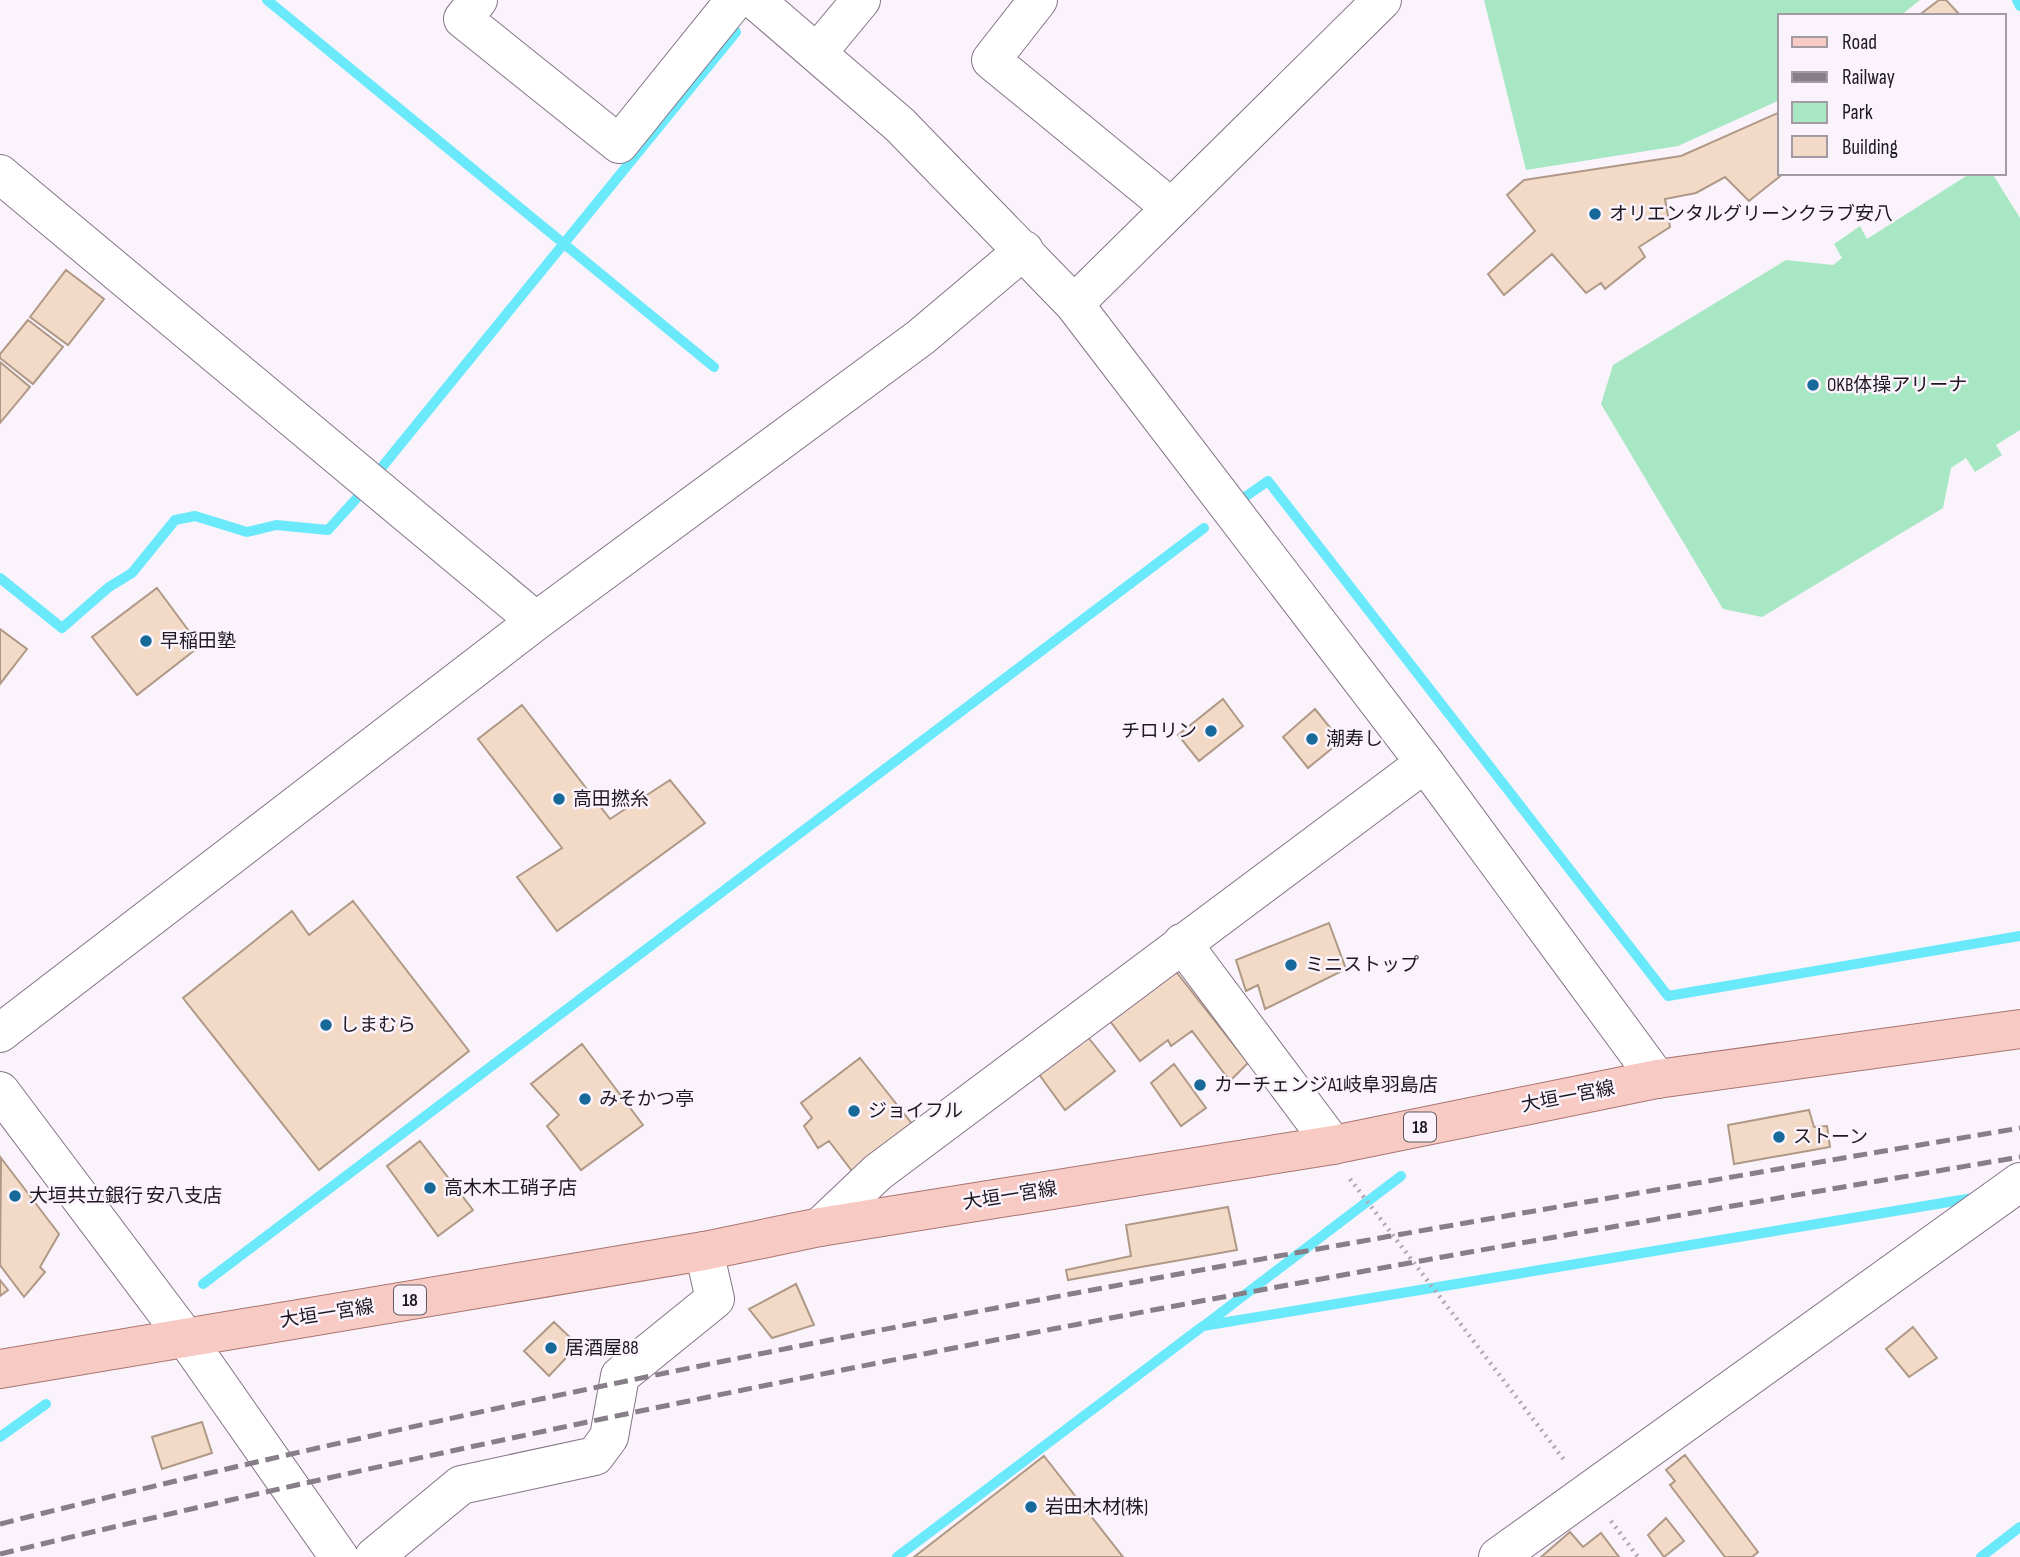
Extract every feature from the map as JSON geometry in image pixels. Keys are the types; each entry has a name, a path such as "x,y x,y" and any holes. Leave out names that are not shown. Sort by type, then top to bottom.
{"main road":[{"name":"大垣一宮線","path":"0,1369 704,1251 820,1227 1333,1145 1657,1079 2020,1029"}],"street":[{"path":"478,0 463,19 619,145 736,0"},
{"path":"755,0 900,125 1074,304 1425,763 1657,1079"},
{"path":"817,53 861,0"},
{"path":"1038,0 990,60 1169,206"},
{"path":"1074,304 1169,206 1382,0"},
{"path":"0,174 536,621"},
{"path":"0,1033 536,621 921,337 1024,250"},
{"path":"820,1227 878,1172 1425,763"},
{"path":"1182,943 1333,1145"},
{"path":"0,1091 185,1337 339,1557"},
{"path":"1498,1557 2020,1182"},
{"path":"374,1557 461,1485 595,1455 609,1437 620,1376 715,1299 704,1251"}],"path":[{"path":"1333,1145 1351,1181 1589,1492"}],"green space":[{"name":"オリエンタルグリーンクラブ安八","path":"1484,0 1920,0 1902,14 1778,14 1778,101 1678,146 1526,170"},
{"name":"OKB体操アリーナ","path":"1968,175 1993,175 2020,218 2020,430 1996,445 2002,455 1975,472 1966,458 1951,468 1943,508 1762,617 1723,609 1601,404 1613,365 1786,260 1833,265 1842,258 1834,244 1860,226 1867,239"}],"building":[{"path":"1939,0 1946,0 1959,14 1921,14"},
{"name":"オリエンタルグリーンクラブ安八","path":"1778,113 1778,175 1782,175 1749,201 1725,177 1696,193 1665,199 1670,227 1639,247 1645,257 1605,289 1601,283 1586,293 1552,254 1504,295 1488,274 1535,231 1507,195 1524,180 1681,156"},
{"path":"66,270 104,299 68,345 30,317"},
{"path":"28,320 63,347 33,384 0,358 0,354"},
{"path":"0,362 30,387 0,423"},
{"name":"早稲田塾","path":"157,588 200,646 137,695 92,637"},
{"path":"0,629 27,649 0,684"},
{"name":"チロリン","path":"1223,699 1243,726 1199,761 1178,735"},
{"name":"高田撚糸","path":"522,705 610,819 670,780 705,823 557,931 517,877 562,848 478,739"},
{"name":"潮寿し","path":"1315,709 1341,741 1308,768 1283,737"},
{"name":"しまむら","path":"353,901 469,1051 319,1170 183,998 292,911 309,935"},
{"name":"ミニストップ","path":"1329,923 1346,969 1265,1009 1258,985 1246,991 1236,960"},
{"path":"1174,969 1248,1063 1230,1081 1192,1031 1171,1046 1168,1040 1140,1061 1107,1017"},
{"path":"1087,1036 1115,1071 1065,1110 1038,1073"},
{"name":"みそかつ亭","path":"582,1044 643,1125 581,1170 547,1126 559,1115 531,1084"},
{"name":"ジョイフル","path":"860,1058 913,1125 852,1171 829,1141 818,1148 804,1126 812,1118 801,1103"},
{"path":"1174,1064 1206,1108 1181,1126 1151,1083"},
{"name":"ストーン","path":"1809,1110 1814,1127 1827,1126 1830,1147 1734,1164 1728,1125"},
{"name":"高木木工硝子店","path":"420,1141 473,1210 438,1236 387,1166"},
{"name":"大垣共立銀行 安八支店","path":"1,1158 59,1234 40,1267 45,1272 24,1297 0,1265"},
{"path":"1228,1207 1237,1250 1068,1280 1066,1270 1131,1256 1126,1225"},
{"path":"0,1280 8,1290 0,1296"},
{"path":"796,1284 814,1325 772,1338 749,1309"},
{"name":"居酒屋88","path":"554,1322 578,1345 549,1376 524,1351"},
{"path":"1913,1327 1937,1358 1909,1377 1886,1349"},
{"path":"202,1422 212,1453 162,1469 152,1437"},
{"path":"1685,1455 1758,1552 1752,1557 1725,1557 1670,1485 1675,1481 1666,1470"},
{"name":"岩田木材(株)","path":"1044,1456 1123,1557 914,1557"},
{"path":"1666,1518 1684,1541 1664,1557 1648,1535"},
{"path":"1570,1532 1583,1547 1601,1533 1619,1557 1541,1557"}],"waterway":[{"path":"267,0 714,367"},
{"path":"2017,0 2020,6"},
{"path":"382,467 736,32"},
{"path":"1242,499 1268,481 1668,996 2020,936"},
{"path":"0,578 62,628 109,587 132,573 175,520 195,516 247,532 276,525 328,530 356,499"},
{"path":"203,1284 1204,528"},
{"path":"1205,1325 1401,1176"},
{"path":"897,1557 1203,1326 1973,1198"},
{"path":"0,1437 46,1404"},
{"path":"1981,1557 2020,1527"}],"railway":[{"path":"0,1524 250,1463 753,1355 1259,1260 2020,1128"},
{"path":"0,1554 502,1440 1007,1338 1513,1244 2020,1157"}],"place":[{"name":"オリエンタルグリーンクラブ安八","path":"1595,214"},
{"name":"OKB体操アリーナ","path":"1813,385"},
{"name":"早稲田塾","path":"146,641"},
{"name":"チロリン","path":"1211,731"},
{"name":"潮寿し","path":"1312,739"},
{"name":"高田撚糸","path":"559,799"},
{"name":"ミニストップ","path":"1291,965"},
{"name":"しまむら","path":"326,1025"},
{"name":"カーチェンジA1岐阜羽島店","path":"1200,1085"},
{"name":"みそかつ亭","path":"585,1099"},
{"name":"ジョイフル","path":"854,1111"},
{"name":"ストーン","path":"1779,1137"},
{"name":"高木木工硝子店","path":"430,1188"},
{"name":"大垣共立銀行 安八支店","path":"15,1196"},
{"name":"居酒屋88","path":"551,1348"},
{"name":"岩田木材(株)","path":"1031,1507"}]}
